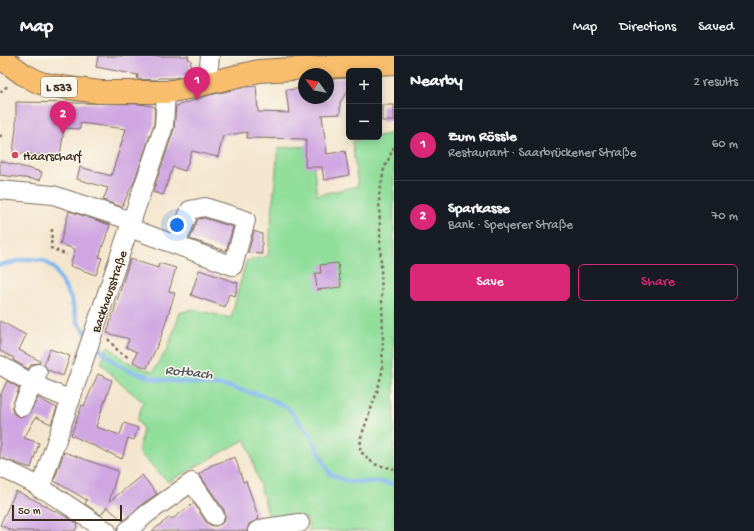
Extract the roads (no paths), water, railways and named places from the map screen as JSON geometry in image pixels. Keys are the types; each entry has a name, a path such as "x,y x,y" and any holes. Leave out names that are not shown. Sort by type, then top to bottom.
{"main road":[{"name":"L 533","path":"0,57 23,74 40,83 99,92 166,92 259,71 394,63"}],"street":[{"path":"207,83 210,56"},
{"name":"Backhausstraße","path":"40,489 131,225 164,124 166,92"},
{"path":"0,190 53,195 131,225 176,245"},
{"path":"0,365 35,378 71,400"},
{"path":"22,407 35,378"},
{"path":"0,468 40,489 83,524 107,531"},
{"path":"127,531 148,513 192,482 216,516"},
{"path":"257,531 265,528 300,523"}],"waterway":[{"name":"Rotbach","path":"0,265 26,259 43,260 54,268 71,298 77,321 87,334"},
{"name":"Rotbach","path":"94,343 117,364 136,373 161,380 225,386 264,396 288,408 310,435 330,474 349,482 378,482 394,484"}],"place":[{"name":"Zum Rössle","path":"197,100"},
{"name":"Sparkasse","path":"63,134"},
{"name":"Haarscharf","path":"15,155"}]}
